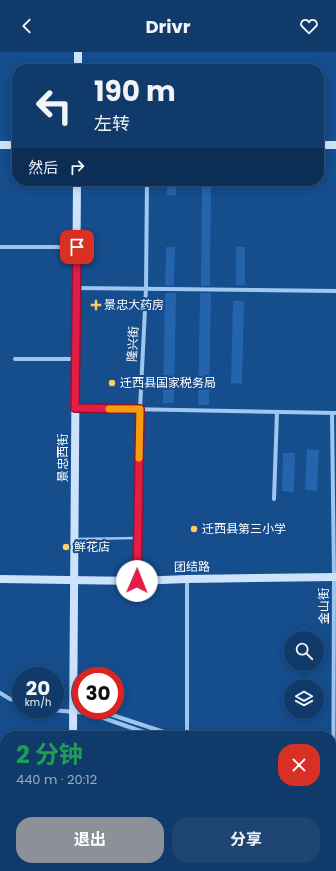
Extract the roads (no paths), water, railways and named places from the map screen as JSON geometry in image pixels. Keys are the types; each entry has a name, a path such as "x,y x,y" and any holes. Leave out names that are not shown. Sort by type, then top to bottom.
{"main road":[{"path":"78,52 78,64"},
{"path":"0,145 12,145"},
{"path":"324,145 336,145"},
{"name":"景忠西街","path":"73,667 77,186"},
{"name":"团结路","path":"0,579 137,581 187,578 335,577"},
{"name":"景忠西街","path":"73,719 73,731"}],"street":[{"name":"隆兴街","path":"137,581 140,409 146,288 147,186"},
{"path":"0,247 77,247"},
{"path":"76,288 336,291"},
{"path":"16,359 76,359"},
{"path":"75,408 334,413"},
{"path":"274,499 277,412"},
{"name":"金山街","path":"332,731 335,577 334,413"},
{"path":"187,578 187,731"},
{"path":"0,693 12,700"},
{"path":"108,719 141,731"},
{"path":"124,719 161,731"}],"lane":[{"path":"74,539 138,538"}],"place":[{"name":"景忠大药房","path":"96,305"},
{"name":"迁西县国家税务局","path":"112,383"},
{"name":"迁西县第三小学","path":"194,529"},
{"name":"鲜花店","path":"66,547"}]}
